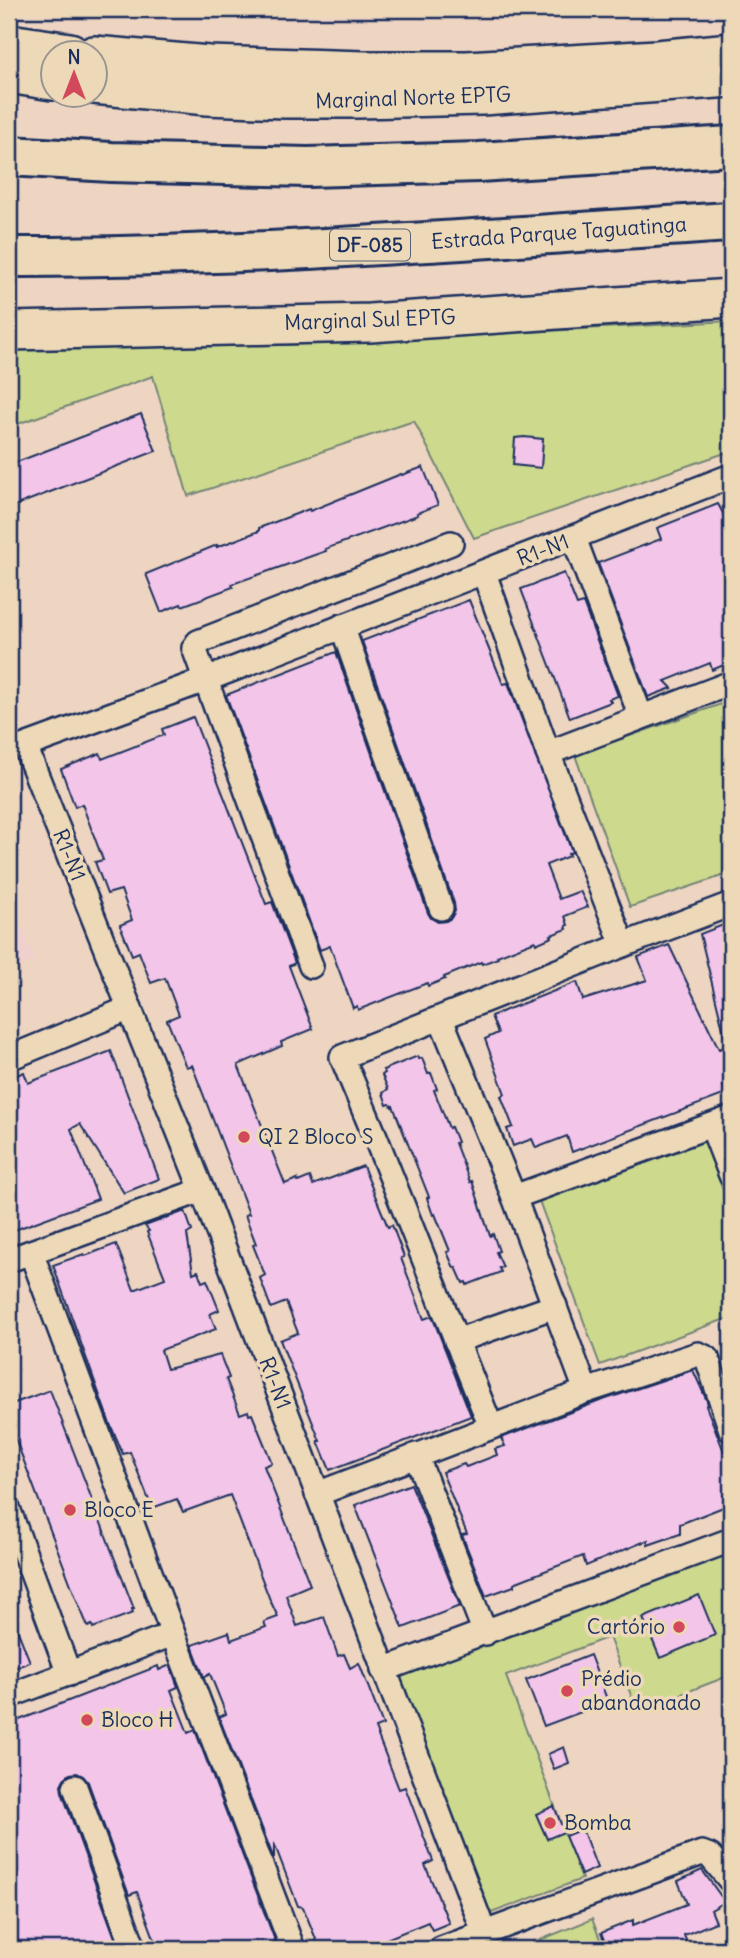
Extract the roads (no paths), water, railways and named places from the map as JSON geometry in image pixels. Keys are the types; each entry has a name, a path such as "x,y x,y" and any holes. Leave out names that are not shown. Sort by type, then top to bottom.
{"highway":[{"path":"9,156 111,162 308,167 479,162 731,146"},
{"name":"Estrada Parque Taguatinga","path":"9,257 117,257 324,248 731,222"}],"main road":[{"path":"9,43 38,47"},
{"name":"Marginal Norte EPTG","path":"108,56 209,65 467,71 731,52"},
{"path":"9,76 38,81"},
{"name":"Marginal Norte EPTG","path":"108,88 285,101 358,101 482,97 731,80"},
{"name":"Marginal Sul EPTG","path":"9,331 370,323 731,298"}],"street":[{"name":"R1-N1","path":"484,1933 202,1190 130,1008 17,749 205,680 731,476"},
{"path":"575,538 641,717"},
{"path":"311,966 194,648 198,642 451,543"},
{"path":"484,573 548,753 623,945"},
{"path":"342,626 442,908"},
{"path":"548,753 731,682"},
{"path":"491,1427 342,1057 731,904"},
{"path":"9,1059 130,1008"},
{"path":"441,1019 514,1197 586,1391"},
{"path":"514,1197 722,1122 731,1175"},
{"path":"9,1260 202,1190"},
{"path":"31,1252 293,1949"},
{"path":"456,1341 555,1306"},
{"path":"317,1494 586,1391 698,1354 707,1358 731,1430"},
{"path":"416,1455 485,1633"},
{"path":"9,1511 69,1674"},
{"path":"383,1670 731,1540"},
{"path":"9,1696 173,1634"},
{"path":"75,1787 134,1949"},
{"path":"441,1949 702,1853 710,1856 731,1881"}],"place":[{"name":"QI 2 Bloco S","path":"244,1137"},
{"name":"Bloco E","path":"70,1510"},
{"name":"Cartório","path":"679,1627"},
{"name":"Prédio abandonado","path":"567,1691"},
{"name":"Bloco H","path":"87,1720"},
{"name":"Bomba","path":"550,1823"}]}
